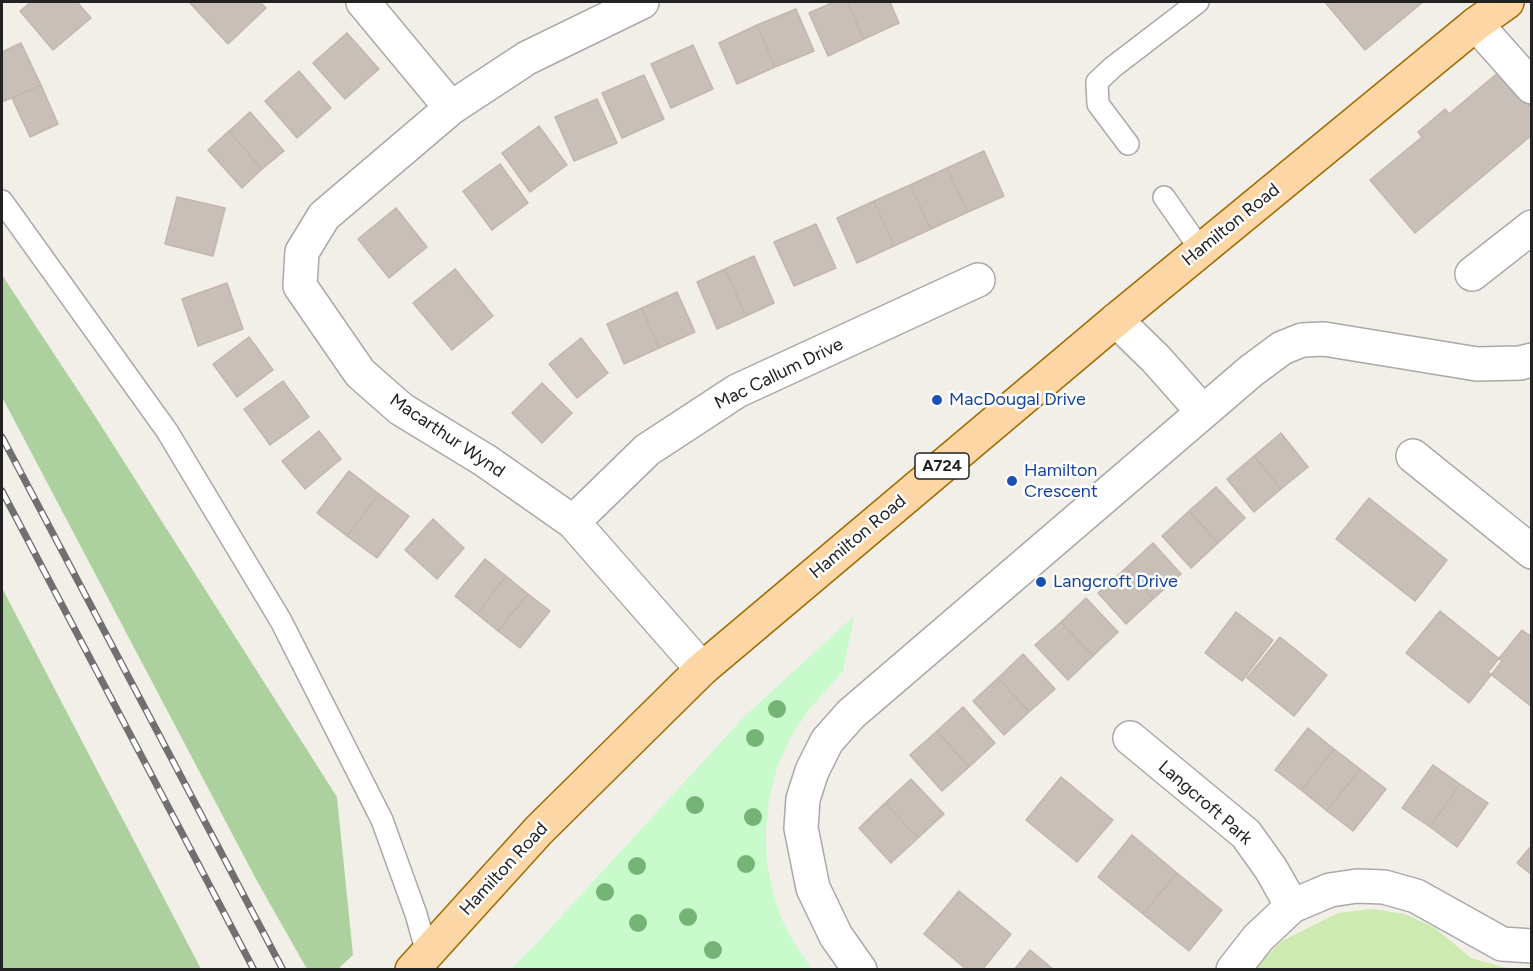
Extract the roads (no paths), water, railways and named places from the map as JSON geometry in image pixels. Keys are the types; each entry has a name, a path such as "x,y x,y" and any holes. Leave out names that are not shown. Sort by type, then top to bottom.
{"main road":[{"name":"Hamilton Road","path":"419,961 539,830 702,669 1116,320 1476,24 1507,2"}],"street":[{"path":"363,2 452,108"},
{"name":"Macarthur Wynd","path":"642,2 527,58 452,108 324,216 302,252 300,286 360,372 401,409 486,461 573,522 702,669"},
{"path":"1476,24 1532,87"},
{"path":"1472,274 1532,227"},
{"name":"Mac Callum Drive","path":"573,522 647,450 737,391 978,280"},
{"path":"1116,320 1156,359 1203,412"},
{"path":"860,969 836,936 813,888 801,828 803,799 812,771 826,741 851,714 1251,370 1282,348 1302,340 1324,339 1477,364 1520,363 1532,360"},
{"path":"1413,456 1532,552"},
{"name":"Langcroft Park","path":"1130,738 1246,834 1272,869 1292,906"},
{"path":"1233,969 1258,938 1292,906 1330,890 1357,886 1384,887 1416,896 1502,944 1532,946"}],"lane":[{"path":"1128,144 1098,104 1097,82 1113,67 1198,2"},
{"path":"1164,197 1201,250"},
{"path":"2,201 167,431 281,621 382,819 416,914 419,961"}],"railway":[{"path":"2,437 283,970"},
{"path":"2,491 254,970"}],"place":[{"name":"MacDougal Drive","path":"937,400"},
{"name":"Hamilton Crescent","path":"1012,481"},
{"name":"Langcroft Drive","path":"1041,582"}]}
